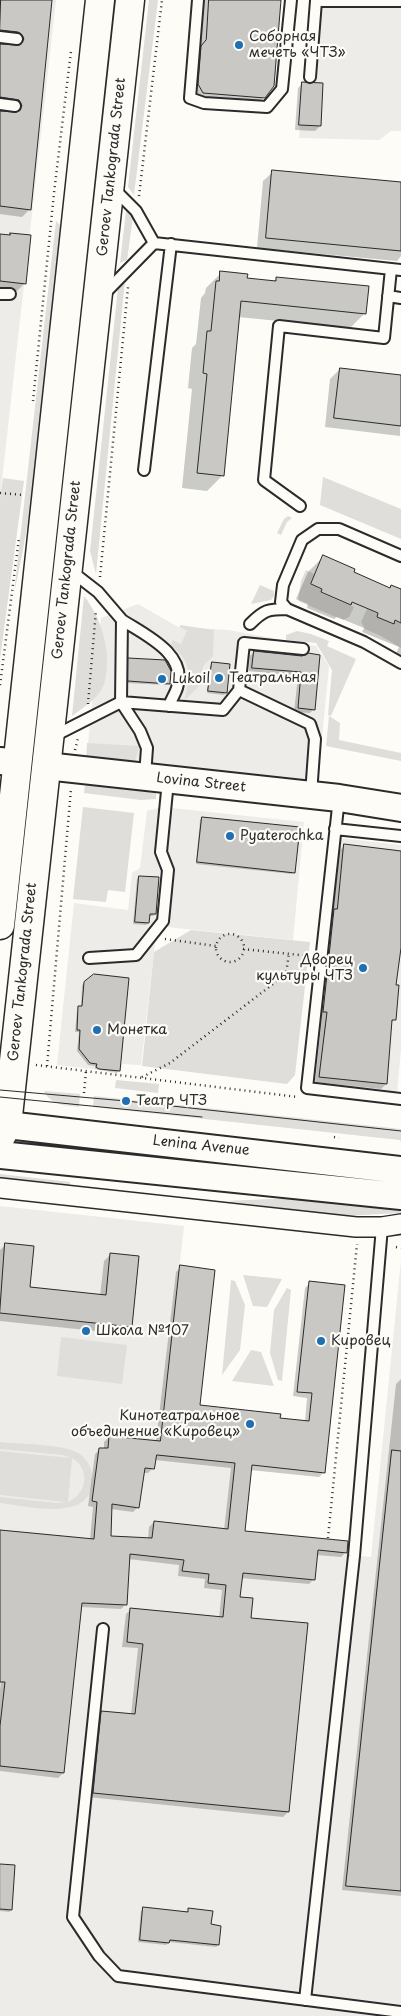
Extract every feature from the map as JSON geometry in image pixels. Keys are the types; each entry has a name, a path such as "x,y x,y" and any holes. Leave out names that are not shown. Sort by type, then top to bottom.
{"main road":[{"name":"Geroev Tankograda Street","path":"0,925 9,762 100,0"},
{"name":"Geroev Tankograda Street","path":"2,1129 46,766 130,0"},
{"name":"Lovina Street","path":"9,762 339,798 401,808"},
{"name":"Lenina Avenue","path":"2,1129 401,1170"},
{"path":"0,1155 401,1196"}],"street":[{"path":"0,1188 346,1226 382,1227 401,1224"}],"lane":[{"path":"198,0 190,98 204,104 267,107 282,89 291,0"},
{"path":"310,77 316,2 401,1"},
{"path":"0,36 17,39"},
{"path":"0,104 15,106"},
{"path":"110,184 136,211 154,243"},
{"path":"97,301 154,243 396,269 388,296 384,338 279,326 264,480 300,506"},
{"path":"144,470 170,244"},
{"path":"388,296 401,298"},
{"path":"287,609 281,602 283,585 302,540 318,530 339,529 401,556"},
{"path":"68,569 98,592 122,620 167,651 178,669 177,686 169,706"},
{"path":"250,624 263,611 287,609 364,642 401,663"},
{"path":"89,958 136,955 163,921 168,870 161,852 157,778 140,731 121,702 122,620"},
{"path":"49,739 121,702 223,710 239,690 244,643 303,649"},
{"path":"239,690 310,724 315,739 311,795"},
{"path":"339,798 307,1088 401,1099"},
{"path":"336,828 401,836"},
{"path":"305,2000 354,1556 382,1227"},
{"path":"103,1629 74,1918 99,1956 118,1976 401,2012"}],"path":[{"path":"141,202 138,193 162,0"},
{"path":"33,407 54,192 72,48"},
{"path":"75,751 81,723 88,704 116,394 128,285"},
{"path":"0,493 24,495 23,504"},
{"path":"0,685 19,533"},
{"path":"47,1066 72,782"},
{"path":"229,934 241,940 243,949 236,960 228,961 217,954 216,946 220,938 229,934"},
{"path":"150,936 216,946"},
{"path":"243,949 321,957"},
{"path":"141,1078 170,1063 286,974 289,953"},
{"path":"32,1064 298,1097"},
{"path":"84,1093 86,1071"},
{"path":"334,1137 339,1138"},
{"path":"328,1538 358,1244"},
{"path":"396,1248 401,1248"}],"shaded area":[{"path":"0,0 56,0 0,498"},
{"path":"149,0 158,0 134,195 128,187"},
{"path":"309,0 401,0 401,131 391,131 379,140 299,138"},
{"path":"126,211 133,217 127,260 120,263"},
{"path":"56,221 61,226 38,457 24,548 14,593"},
{"path":"125,280 96,574 90,551 118,288"},
{"path":"323,477 401,509 401,539 320,505"},
{"path":"3,478 24,481 0,659 0,498"},
{"path":"288,516 292,518 287,522 281,535 277,533 284,519"},
{"path":"306,570 314,574 310,584 322,590 321,593 354,607 349,617 343,620 298,601 301,581"},
{"path":"260,585 274,591 274,596 271,600 251,604"},
{"path":"84,596 101,626 106,650 106,673 104,684 99,694 72,716"},
{"path":"138,604 178,627 228,630 316,646 329,666 317,790 86,763 101,618"},
{"path":"367,609 378,614 377,617 393,624 395,621 401,623 401,648 365,629 361,622"},
{"path":"180,625 214,630 213,656 203,666 201,684 184,701 188,685 188,670 183,657 170,646 173,640 181,644 187,631 180,627"},
{"path":"297,631 329,641 327,646 356,659 331,716 328,715 332,670 316,643 286,640 286,635"},
{"path":"329,716 340,723 339,740 401,753 401,761 326,746"},
{"path":"87,743 139,746 135,762 130,766 86,763"},
{"path":"85,785 156,793 156,799 141,800 84,793"},
{"path":"83,807 134,813 125,892 108,890 106,902 73,899"},
{"path":"162,807 304,822 293,940 157,926 141,1065 122,1064 121,1072 57,1065 74,903 128,910 132,873 140,868 147,811"},
{"name":"Дворец культуры ЧТЗ","path":"340,838 401,845 401,1050 397,1093 312,1083"},
{"path":"191,930 310,942 295,1075 287,1084 142,1066 154,952"},
{"path":"116,1080 159,1084 158,1093 115,1088"},
{"path":"44,1091 80,1094 79,1107 55,1102"},
{"path":"94,1096 401,1129 401,1142 400,1140 93,1107"},
{"path":"0,1174 70,1182 69,1186 0,1178"},
{"path":"293,1198 401,1207 401,1213 343,1216 226,1201"},
{"path":"0,1206 184,1226 158,1455 235,1463 228,1529 344,1540 343,1554 371,1557 401,1260 401,2016 0,2016"},
{"path":"243,1275 282,1279 267,1307 253,1306"},
{"path":"231,1280 235,1281 245,1305 240,1350 222,1375"},
{"path":"287,1288 291,1290 282,1381 278,1380 270,1353 274,1310"},
{"path":"61,1337 127,1345 122,1384 57,1376"},
{"path":"251,1350 261,1352 274,1386 232,1381"},
{"path":"0,1442 50,1446 76,1452 85,1459 91,1470 90,1492 83,1501 72,1507 58,1509 0,1503 0,1497 57,1503 66,1502 0,1495 0,1451 71,1458 63,1455 0,1449","holes":["72,1458 78,1463 84,1475 83,1487 68,1502"]}],"building":[{"path":"1,0 52,0 31,210 0,206 0,111 17,112 22,106 19,100 0,97 0,44 19,45 24,39 18,32 0,30"},
{"name":"Соборная мечеть «ЧТЗ»","path":"209,0 281,0 274,86 265,98 203,93 198,84 201,46 206,40"},
{"path":"302,82 323,83 321,126 299,125"},
{"path":"272,170 401,182 401,251 266,238"},
{"path":"10,233 31,235 26,284 0,281 0,234 10,235"},
{"path":"220,271 248,274 247,278 276,281 276,277 369,286 366,314 241,301 224,476 197,473 207,374 203,373 207,331 211,331 216,281 219,281"},
{"path":"340,368 401,375 401,426 334,418"},
{"path":"323,555 355,569 354,572 390,588 391,585 401,589 401,623 395,620 394,624 377,617 378,613 352,602 351,605 321,592 322,589 311,584"},
{"path":"254,651 302,656 308,653 320,655 315,710 298,708 301,672 252,668"},
{"path":"128,658 165,660 171,671 170,684 128,681"},
{"name":"Театральная","path":"212,662 230,664 227,693 208,691"},
{"path":"202,817 300,827 295,873 197,862"},
{"name":"Дворец культуры ЧТЗ","path":"344,844 401,851 401,948 396,985 399,985 396,1020 392,1020 387,1084 319,1077 327,1012 323,1012 334,909 337,909"},
{"path":"139,876 159,877 156,914 150,914 149,923 135,922"},
{"path":"94,974 129,978 120,1071 99,1069 96,1067 97,1064 90,1063 79,1049 80,1030 77,1030 78,1006 82,1006 84,982"},
{"path":"5,1243 34,1246 30,1287 106,1295 110,1253 139,1256 132,1327 0,1313"},
{"path":"180,1265 215,1270 200,1405 281,1414 280,1418 309,1421 312,1393 297,1392 309,1281 345,1285 325,1473 252,1465 245,1531 348,1541 347,1553 318,1550 315,1580 243,1573 240,1597 253,1598 251,1618 308,1623 289,1812 93,1793 101,1711 135,1714 143,1644 127,1642 130,1608 223,1617 226,1585 208,1583 209,1574 182,1571 184,1560 130,1554 127,1605 82,1603 64,1773 0,1766 0,1726 5,1682 0,1682 0,1530 94,1539 97,1502 92,1501 99,1448 108,1448 109,1436 160,1441","holes":["157,1455 235,1463 228,1529 154,1521 152,1538 111,1536 112,1504 139,1508 145,1468 154,1469"]},
{"path":"392,1450 401,1451 401,1891 346,1886"},
{"path":"0,1864 15,1865 12,1910 0,1909"},
{"path":"143,1907 188,1912 188,1908 213,1911 211,1924 221,1926 219,1945 170,1940 169,1943 140,1940"}],"tram line":[{"path":"0,1090 126,1101 401,1131"},
{"path":"0,1097 202,1117"}],"place":[{"name":"Соборная мечеть «ЧТЗ»","path":"239,45"},
{"name":"Театральная","path":"219,678"},
{"name":"Lukoil","path":"162,679"},
{"name":"Pyaterochka","path":"230,836"},
{"name":"Дворец культуры ЧТЗ","path":"363,968"},
{"name":"Монетка","path":"97,1030"},
{"name":"Театр ЧТЗ","path":"126,1101"},
{"name":"Школа №107","path":"86,1331"},
{"name":"Кировец","path":"321,1341"},
{"name":"Кинотеатральное объединение «Кировец»","path":"250,1424"}]}
